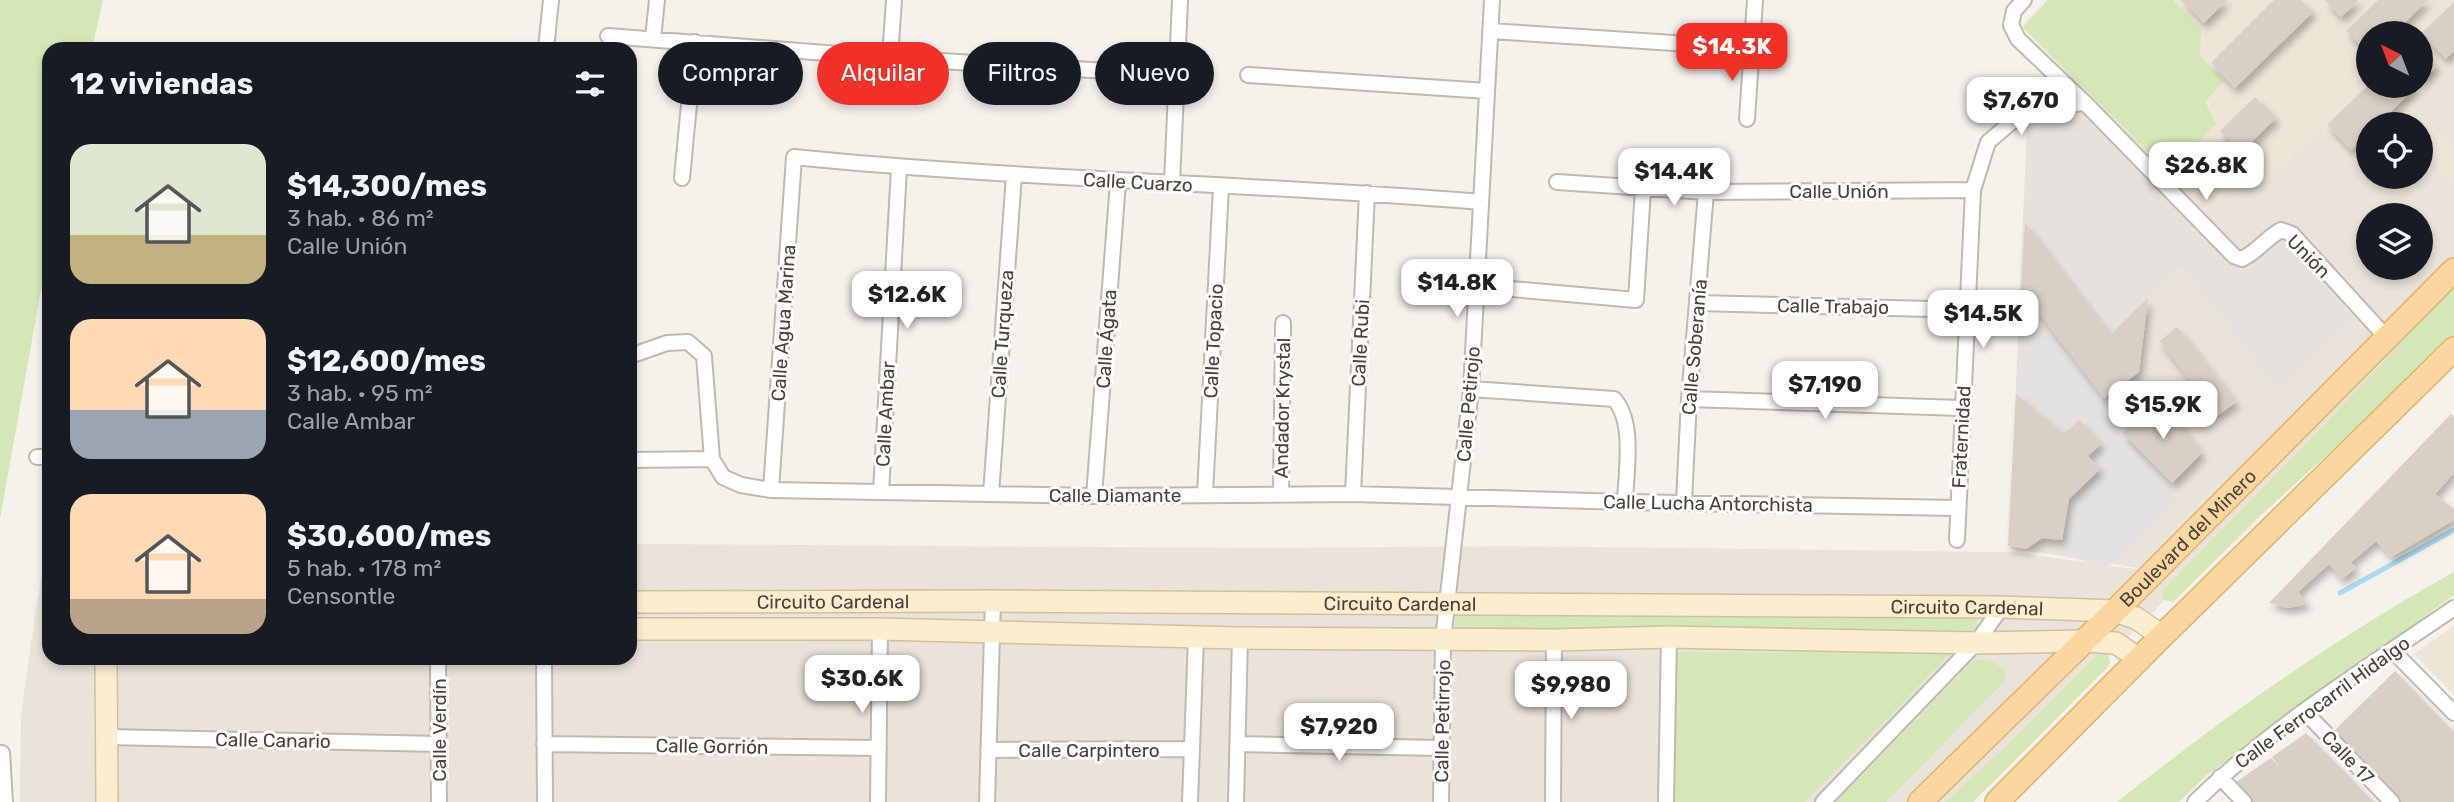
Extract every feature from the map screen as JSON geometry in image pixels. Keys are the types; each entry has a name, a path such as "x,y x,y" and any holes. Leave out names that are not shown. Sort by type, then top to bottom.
{"main road":[{"name":"Boulevard del Minero","path":"1920,802 2115,611 2454,270"},
{"path":"1997,802 2454,349"}],"street":[{"path":"547,42 551,0"},
{"path":"653,39 657,0"},
{"path":"891,42 894,0"},
{"path":"1177,42 1180,0"},
{"name":"Calle Petirojo","path":"1443,640 1471,389 1492,0"},
{"path":"1747,119 1755,0"},
{"name":"Unión","path":"2024,0 2014,11 2011,25 2018,39 2085,103 2235,256 2242,259 2250,256 2271,235 2281,230 2292,234 2386,337"},
{"path":"1490,31 1751,48"},
{"path":"608,36 695,42"},
{"path":"949,62 1095,70"},
{"path":"1248,75 1487,91"},
{"name":"Fraternidad","path":"1957,540 1973,190 1988,142 2027,109 2085,103"},
{"path":"682,178 689,105"},
{"path":"1172,183 1174,105"},
{"name":"Calle Cuarzo","path":"794,157 899,168 1367,193 1481,202"},
{"name":"Calle Agua Marina","path":"771,489 794,157"},
{"name":"Calle Ambar","path":"881,492 899,168"},
{"name":"Calle Turqueza","path":"991,494 1014,175"},
{"name":"Calle Ágata","path":"1094,496 1118,181"},
{"name":"Calle Unión","path":"1557,182 1706,192 1973,190"},
{"name":"Calle Topacio","path":"1205,494 1221,187"},
{"path":"1476,286 1636,300 1643,189"},
{"name":"Calle Soberanía","path":"1684,502 1689,399 1706,192"},
{"name":"Calle Rubi","path":"1353,494 1367,193"},
{"name":"Calle Trabajo","path":"1698,303 1968,310"},
{"name":"Andador Krystal","path":"1281,494 1283,323"},
{"path":"637,354 667,343 688,342 704,356 712,459 637,460"},
{"path":"1471,389 1614,399 1623,409 1627,425 1625,502"},
{"path":"1689,399 1961,408"},
{"name":"Calle Diamante","path":"712,459 723,477 741,485 771,489 1094,496 1353,494 1459,497"},
{"name":"Calle Lucha Antorchista","path":"1459,497 1957,508"},
{"path":"987,802 993,601"},
{"name":"Circuito Cardenal","path":"637,603 993,601 2003,607 2115,611 2136,618 2162,636"},
{"path":"1823,802 1976,643 2003,607"},
{"name":"Calle Ferrocarril Hidalgo","path":"2194,802 2220,777 2305,712 2454,608"},
{"name":"Circuito Cardenal","path":"637,629 880,629 1443,640 1669,637 1976,643 2084,640 2116,643 2139,659"},
{"path":"878,802 880,629"},
{"path":"1190,802 1196,637"},
{"path":"1666,802 1669,637"},
{"path":"1236,802 1240,638"},
{"name":"Calle Petirrojo","path":"1441,802 1443,640"},
{"path":"1553,802 1554,640"},
{"path":"2392,650 2454,713"},
{"path":"106,665 107,802"},
{"name":"Calle Verdín","path":"438,665 439,802"},
{"path":"544,665 545,802"},
{"name":"Calle 17","path":"2305,712 2392,802"},
{"name":"Calle Canario","path":"107,737 439,744"},
{"name":"Calle Gorrión","path":"544,744 879,748"},
{"path":"1238,744 1441,748"},
{"name":"Calle Carpintero","path":"988,750 1190,749"},
{"path":"2,753 5,802"},
{"path":"2220,777 2244,802"}],"shaded area":[{"path":"2047,0 2454,0 2454,310 2187,578 2171,573 2009,548 2027,123 2074,78"},
{"path":"2047,0 2454,0 2454,68 2433,88 2433,21 2356,21 2356,98 2423,98 2413,108 2417,112 2356,112 2354,165 2320,129 2262,186 2235,189 2208,214 2021,27"},
{"path":"2087,120 2243,275 2282,238 2353,319 2294,374 2279,392 2181,266 2110,335 2025,223 2029,123"},
{"path":"2433,128 2454,149 2454,184 2433,163"},
{"path":"2019,335 2056,335 2139,372 2159,398 2123,433 2172,483 2175,504 2106,568 2060,553 2069,499 2100,469 2088,456 2101,443 2079,420 2064,434 2016,394"},
{"path":"637,544 1275,548 1506,546 2010,552 2171,574 2186,579 1963,802 20,802 21,715 42,576 42,665 637,665"},
{"path":"2454,625 2454,695 2414,654"}],"green space":[{"path":"0,0 103,0 94,42 42,42 42,284 0,519"},
{"path":"2048,0 2173,0 2201,29 2200,55 2224,81 2205,102 2216,124 2167,171 2023,27"},
{"path":"2454,286 2454,335 2259,517 2173,602 2164,600 2162,591 2309,441"},
{"path":"2454,572 2454,595 2207,775 2179,802 2117,802 2198,739 2323,651"},
{"path":"1455,613 1971,615 1976,619 1977,627 1971,632 1455,630"},
{"path":"1676,652 1951,653 1805,802 1673,802"},
{"path":"2098,654 2108,655 2110,662 2107,668 1973,802 1945,802 2000,752"},
{"path":"1975,659 1992,661 2004,670 2006,680 1886,802 1836,802"}],"building":[{"path":"2181,0 2227,0 2204,23"},
{"path":"2274,0 2301,0 2313,12 2235,88 2211,63"},
{"path":"2325,0 2359,0 2341,17"},
{"path":"2378,0 2428,0 2406,21 2356,21"},
{"path":"2454,2 2454,51 2446,59 2433,46 2433,22"},
{"path":"2356,21 2356,41 2346,31"},
{"path":"2255,97 2276,118 2241,152 2220,131"},
{"path":"2356,97 2405,98 2390,112 2356,112 2356,145 2351,150 2327,125"},
{"path":"2025,223 2110,335 2148,298 2139,372 2104,398 2021,290"},
{"path":"2177,327 2236,402 2217,416 2160,341"},
{"path":"2016,394 2064,434 2079,420 2101,444 2088,456 2100,469 2069,499 2062,540 2042,538 2026,549 2008,546"},
{"path":"2159,398 2202,453 2172,483 2123,433"},
{"path":"2451,414 2454,417 2454,473 2435,494 2454,509 2454,520 2391,557 2376,541 2351,562 2356,568 2342,579 2329,564 2298,592 2308,604 2288,608 2269,603"},
{"path":"2395,671 2454,732 2454,802 2404,802 2335,730"},
{"path":"2306,733 2374,802 2256,802 2236,782 2271,758 2281,768 2272,757"}],"waterway":[{"path":"2340,593 2454,530"}]}
